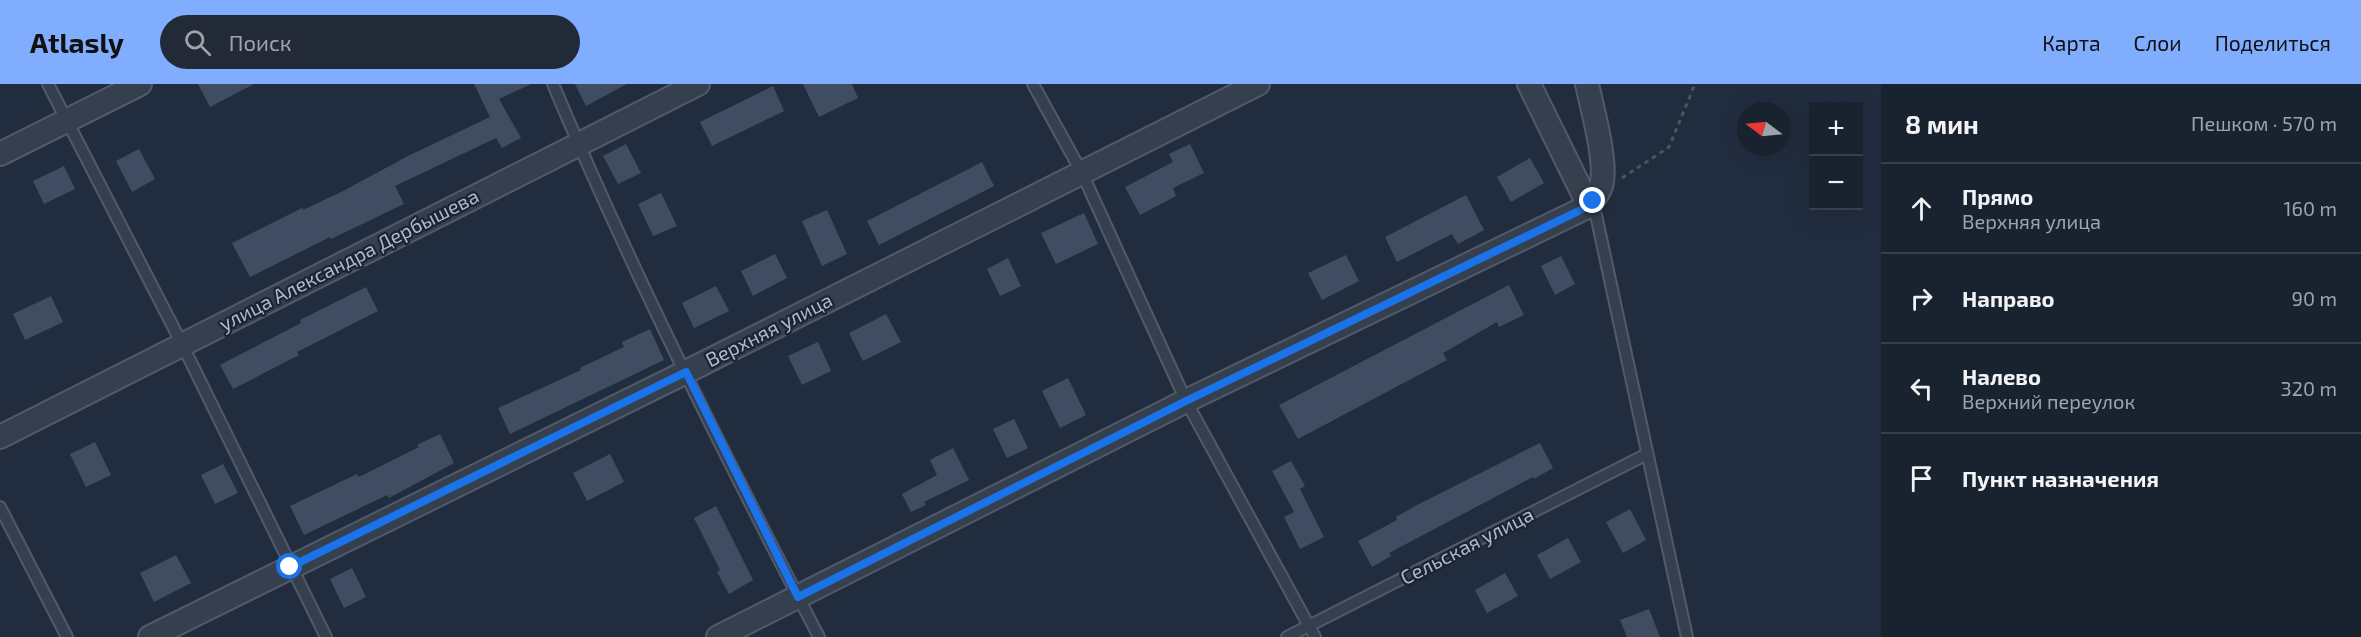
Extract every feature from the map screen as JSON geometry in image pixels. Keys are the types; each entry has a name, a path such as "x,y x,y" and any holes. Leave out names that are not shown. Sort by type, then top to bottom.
{"street":[{"path":"0,154 140,84"},
{"name":"улица Александра Дербышева","path":"0,437 698,84"},
{"name":"Верхняя улица","path":"150,637 686,372 1258,84"},
{"path":"1529,84 1592,201"},
{"path":"718,637 1186,401 1592,201 1603,178 1587,84"}],"lane":[{"path":"48,84 182,344 326,637"},
{"path":"553,84 578,145 686,372 819,637"},
{"path":"1033,84 1082,173 1186,401 1315,637"},
{"path":"1592,201 1687,637"},
{"name":"Сельская улица","path":"1287,637 1647,454"},
{"path":"0,507 67,637"}],"path":[{"path":"1592,201 1669,147 1695,84"}],"building":[{"path":"198,84 254,84 210,107"},
{"path":"474,84 531,84 499,99 521,138 502,148 496,138 395,186 404,204 331,239 330,237 250,277 232,243 302,208 303,210 343,191 408,156 490,117"},
{"path":"575,84 627,84 586,106"},
{"path":"803,84 852,84 858,98 819,117"},
{"path":"773,86 784,111 712,146 700,122"},
{"path":"626,144 641,173 618,184 603,156"},
{"path":"1190,144 1204,173 1173,188 1176,196 1140,215 1125,187 1173,162 1169,154"},
{"path":"139,149 155,179 132,192 116,161"},
{"path":"1530,158 1544,183 1511,202 1497,177"},
{"path":"982,162 994,186 879,245 867,221"},
{"path":"64,166 75,189 44,204 33,181"},
{"path":"661,193 677,226 653,236 638,204"},
{"path":"1466,195 1484,230 1458,244 1452,234 1397,262 1385,237"},
{"path":"827,210 847,254 822,266 802,221"},
{"path":"1084,213 1098,244 1056,264 1041,233"},
{"path":"775,254 787,278 753,296 741,271"},
{"path":"1346,255 1359,281 1322,300 1308,273"},
{"path":"1561,256 1575,284 1555,295 1541,266"},
{"path":"1008,258 1021,286 1000,296 987,269"},
{"path":"1509,285 1524,315 1499,327 1497,322 1443,353 1447,360 1298,439 1279,405"},
{"path":"716,286 729,311 694,328 682,303"},
{"path":"366,287 378,311 297,352 299,355 233,389 220,365 301,323 300,320"},
{"path":"51,296 63,322 25,340 13,314"},
{"path":"886,314 901,342 863,361 849,333"},
{"path":"650,329 664,360 510,434 498,408 581,370 580,368 624,347 622,342"},
{"path":"818,342 831,371 802,385 788,356"},
{"path":"1068,378 1086,415 1060,428 1042,391"},
{"path":"1014,419 1028,448 1007,458 993,429"},
{"path":"440,434 454,463 389,498 387,495 304,535 290,506 357,474 359,477"},
{"path":"95,442 111,475 86,487 70,454"},
{"path":"1540,443 1553,468 1389,553 1391,556 1372,567 1358,541 1397,520 1396,517 1415,506"},
{"path":"953,448 969,480 924,502 926,505 911,512 902,494 937,475 930,460"},
{"path":"610,454 624,482 587,501 573,473"},
{"path":"1291,461 1305,486 1300,489 1324,537 1300,549 1284,517 1294,512 1272,471"},
{"path":"223,464 238,493 215,504 201,475"},
{"path":"716,506 753,580 729,594 717,572 720,570 694,518"},
{"path":"1630,509 1646,540 1623,553 1606,522"},
{"path":"1568,538 1581,562 1550,579 1537,555"},
{"path":"176,555 191,583 154,602 140,573"},
{"path":"352,568 366,597 344,608 330,579"},
{"path":"1505,573 1518,596 1487,613 1475,590"},
{"path":"1649,609 1660,637 1627,637 1620,620"}],"route":[{"path":"290,567 686,372 798,597 1186,401 1589,206 1593,201"}]}
